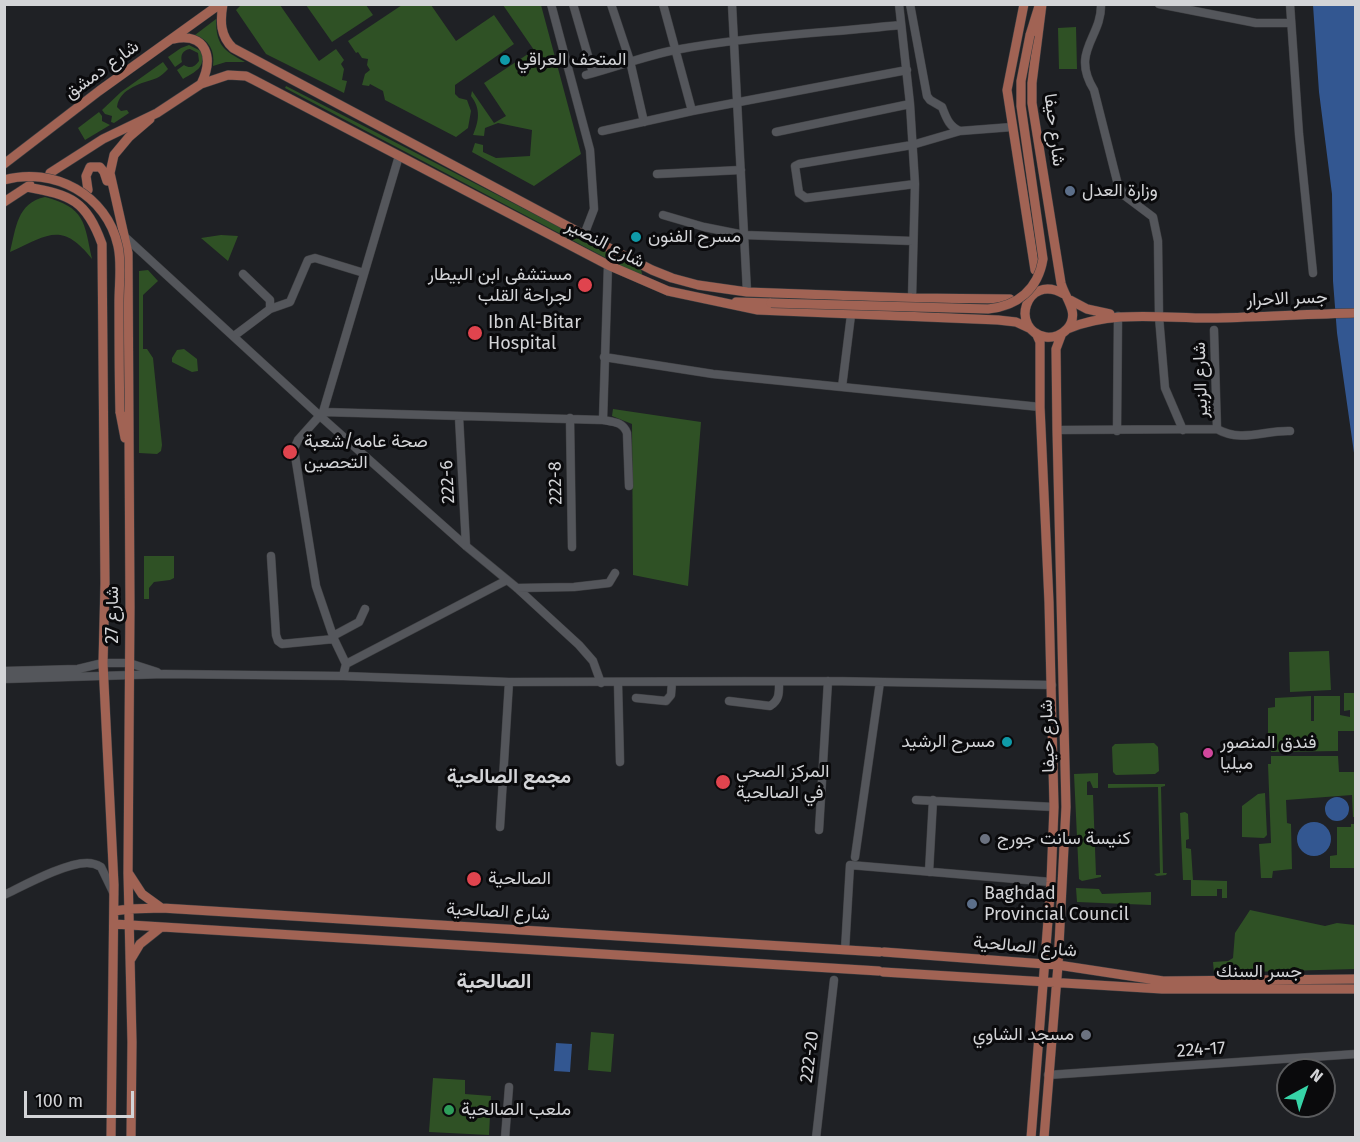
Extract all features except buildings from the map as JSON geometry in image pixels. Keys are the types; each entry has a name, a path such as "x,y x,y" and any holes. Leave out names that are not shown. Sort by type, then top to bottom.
{"main road":[{"name":"شارع دمشق","path":"4,164 99,91 221,4"},
{"name":"شارع النصیر","path":"221,4 221,25 224,38 232,48 584,235 664,275 698,285 747,292 1010,299"},
{"path":"1024,4 1007,90 1035,270"},
{"path":"719,301 988,309 1008,306 1026,295 1036,282 1043,259 1021,106 1021,81 1030,35 1041,4"},
{"name":"شارع حيفا","path":"1041,4 1032,83 1032,104 1052,230 1066,297"},
{"path":"50,173 103,139 157,113 201,84 208,67 205,50 189,38 170,40"},
{"path":"254,80 264,65"},
{"name":"شارع النصیر","path":"201,84 228,75 246,76 608,265 668,291 743,308 773,312 1016,321 1033,331"},
{"name":"شارع 27","path":"131,1137 131,959 128,873 128,253 110,173 114,155 129,137 157,113"},
{"path":"88,190 86,176 88,169 100,166 119,215"},
{"path":"4,180 35,177 51,178 66,183 93,202 103,213 114,233 120,262 120,412 123,433 129,449"},
{"path":"6,199 36,182"},
{"name":"شارع 27","path":"27,188 55,192 76,202 93,220 102,244 105,583 103,663 114,896 111,1137"},
{"path":"90,206 93,220"},
{"path":"1030,235 1044,239 1052,230"},
{"path":"1050,289 1087,309 1118,316 1085,322 1050,337 1033,331 1025,314 1024,305 1035,292 1050,289"},
{"path":"1065,331 1073,314 1066,297"},
{"name":"جسر الاحرار","path":"1118,316 1220,318 1356,312"},
{"name":"شارع حيفا","path":"1031,1137 1051,882 1054,807 1052,685 1040,407 1040,342 1033,331"},
{"name":"شارع حيفا","path":"1044,1137 1057,982 1066,807 1056,348 1065,331"},
{"path":"128,873 142,894 162,908"},
{"name":"شارع الصالحية","path":"114,911 162,908 882,952 1058,965 1163,985"},
{"path":"382,921 382,941"},
{"name":"شارع الصالحية","path":"114,924 881,972 1057,982 1163,985"},
{"path":"131,959 140,944 160,928"},
{"path":"612,956 613,935"},
{"name":"جسر السنك","path":"1163,985 1356,979"},
{"name":"جسر السنك","path":"1163,985 1356,988"},
{"path":"112,1074 132,1075"}],"street":[{"path":"551,4 590,150 594,208 584,235"},
{"path":"573,4 590,74 675,50 900,25"},
{"path":"611,4 630,61 644,122"},
{"path":"663,4 692,111"},
{"path":"732,4 747,292"},
{"path":"899,4 907,70 915,184 912,295"},
{"path":"910,4 927,96 942,107 947,120 960,131"},
{"path":"1101,4 1101,18 1086,47 1085,66 1088,81 1094,90 1118,185 1125,196 1153,217 1158,241 1165,388 1184,430"},
{"path":"1159,4 1256,23 1291,23"},
{"path":"1290,4 1299,134 1313,273"},
{"path":"602,131 692,111 907,70"},
{"path":"776,132 910,104"},
{"path":"915,184 806,198 799,193 795,170 799,164 912,146 960,131 1012,127"},
{"path":"343,676 346,664 316,586 294,449 298,440 322,414 399,156"},
{"path":"657,174 741,170"},
{"path":"663,215 704,227 744,235 913,241"},
{"path":"124,236 466,546 517,588 579,645 592,661 601,682"},
{"path":"128,264 136,258 146,258"},
{"path":"234,336 270,309 290,302 308,260 315,258 364,273"},
{"path":"603,420 608,265"},
{"path":"243,274 270,300 270,309"},
{"path":"842,387 850,315"},
{"path":"1117,431 1118,316"},
{"name":"شارع الزبير","path":"1215,330 1218,429"},
{"path":"604,357 713,374 1040,407"},
{"path":"322,414 570,418 620,423 625,427 629,486"},
{"name":"222-6","path":"459,417 466,546"},
{"name":"222-8","path":"570,418 572,547"},
{"path":"1057,430 1218,429 1228,435 1249,436 1276,430 1290,431"},
{"path":"271,556 276,635 282,644 334,637 359,622 365,609"},
{"path":"517,588 574,587 609,583 615,573"},
{"path":"346,664 507,580"},
{"path":"4,671 78,669 103,663 129,663 164,674"},
{"path":"4,679 164,674 343,676 508,682 828,681 1052,685"},
{"path":"819,830 828,681"},
{"path":"500,827 508,682"},
{"path":"618,682 620,762"},
{"path":"636,698 666,701 671,695 672,682"},
{"path":"729,701 770,706 776,703 779,682"},
{"path":"855,857 880,682"},
{"path":"916,800 1054,807"},
{"path":"929,872 933,801"},
{"path":"4,895 54,872 84,862 101,867 114,896"},
{"path":"845,950 850,865 1051,882"},
{"path":"824,968 834,980 847,969"},
{"name":"222-20","path":"816,1137 834,980"},
{"name":"224-17","path":"1048,1075 1356,1054"},
{"path":"505,1137 509,1087"}],"green space":[{"path":"241,5 280,5 319,61 336,49 344,60 341,64 344,69 342,80 347,81 344,93 266,54 236,10"},
{"path":"306,5 366,5 373,15 332,42"},
{"path":"402,5 431,5 456,41 494,15 514,44 455,85 455,94 467,100 471,111 468,128 456,137 385,100 383,91 370,84 369,86 362,85 365,74 370,70 367,65 368,59 356,53 348,41"},
{"path":"503,5 541,5 581,154 534,186 472,152 475,143 483,145 483,152 496,158 530,156 532,130 498,123 485,128 484,136 473,135 478,115 471,96 472,91 494,123 506,116 484,83 534,50"},
{"path":"216,19 217,35 222,46 245,62 226,62 213,66 210,46 195,35"},
{"path":"1076,27 1077,69 1059,69 1058,28"},
{"path":"189,45 201,51 202,61 199,68 183,79 177,70 184,65 192,67 196,65 199,61 198,53 190,49 186,50 182,55 182,62 175,67 168,57"},
{"path":"163,62 168,69 161,75 132,87 122,95 117,107 129,113 114,123 111,122 112,116 105,114 102,110 121,92"},
{"path":"286,86 641,269 642,274 638,275 285,88"},
{"path":"99,112 102,121 110,125 85,140 78,128"},
{"path":"45,197 58,201 75,211 84,226 92,259 72,239 54,235 10,252 16,226 23,211 36,200"},
{"path":"221,235 238,236 228,261 201,238"},
{"path":"148,270 158,281 143,295 143,349 147,349 153,358 162,445 161,451 157,454 139,453 139,271"},
{"path":"184,349 197,359 198,371 192,372 172,362 177,350"},
{"path":"613,409 701,422 688,586 633,575 632,424 612,416"},
{"path":"144,556 174,556 174,578 154,582 149,588 149,599 144,599"},
{"path":"1329,651 1331,690 1290,692 1289,652"},
{"path":"1344,693 1355,693 1355,744 1354,731 1338,731 1338,751 1271,752 1271,746 1268,746 1268,708 1275,707 1275,698 1311,696 1311,721 1314,721 1314,696 1340,696 1340,715 1350,717 1350,710 1344,711"},
{"path":"1154,743 1158,747 1159,771 1155,774 1116,775 1113,772 1112,747 1115,744"},
{"path":"1271,756 1338,756 1339,772 1355,772 1355,817 1353,817 1352,795 1286,800 1287,823 1291,824 1292,869 1273,871 1272,878 1261,878 1259,844 1271,843 1268,764 1271,764"},
{"path":"1098,773 1098,788 1093,788 1090,781 1087,782 1087,795 1093,795 1096,875 1101,875 1101,877 1082,881 1079,879 1074,774"},
{"path":"1108,784 1165,784 1161,787 1163,873 1167,873 1166,875 1154,874 1160,873 1158,787 1108,788"},
{"path":"1265,793 1267,835 1264,838 1242,837 1242,806 1258,794"},
{"path":"1180,813 1188,814 1189,839 1186,840 1186,848 1191,849 1193,880 1227,881 1227,898 1222,898 1222,889 1217,889 1217,896 1191,896 1191,880 1183,880"},
{"path":"1351,824 1355,824 1355,868 1330,868 1330,856 1337,855 1337,827 1351,827"},
{"path":"1076,888 1099,889 1102,894 1151,892 1151,905 1077,902"},
{"path":"1250,910 1325,926 1337,923 1355,925 1355,969 1214,973 1213,962 1228,961 1233,958 1235,933"},
{"path":"591,1032 614,1034 611,1072 588,1070"},
{"path":"433,1078 465,1080 465,1094 491,1096 489,1135 429,1132"}],"water":[{"path":"1313,5 1355,5 1355,460 1337,333 1333,281 1332,194 1319,92"},
{"path":"1332,797 1342,797 1349,804 1349,814 1342,821 1332,821 1325,814 1325,804"},
{"path":"1314,822 1326,827 1331,839 1326,851 1314,856 1302,851 1297,839 1302,827"},
{"path":"556,1043 572,1044 570,1072 554,1071"}],"place":[{"name":"المتحف العراقي","path":"505,60"},
{"name":"وزارة العدل","path":"1070,191"},
{"name":"مسرح الفنون","path":"636,237"},
{"name":"مستشفى ابن البيطار لجراحة القلب","path":"585,285"},
{"name":"Ibn Al-Bitar Hospital","path":"475,333"},
{"name":"صحة عامه/شعبة التحصين","path":"290,452"},
{"name":"مسرح الرشيد","path":"1007,742"},
{"name":"فندق المنصور ميليا","path":"1208,753"},
{"name":"المركز الصحي في الصالحية","path":"723,782"},
{"name":"كنيسة سانت جورج","path":"985,839"},
{"name":"الصالحية","path":"474,879"},
{"name":"Baghdad Provincial Council","path":"972,904"},
{"name":"مسجد الشاوي","path":"1086,1035"},
{"name":"ملعب الصالحية","path":"449,1110"}],"district":[{"name":"مجمع الصالحية","path":"509,777"},
{"name":"الصالحية","path":"494,982"}]}
